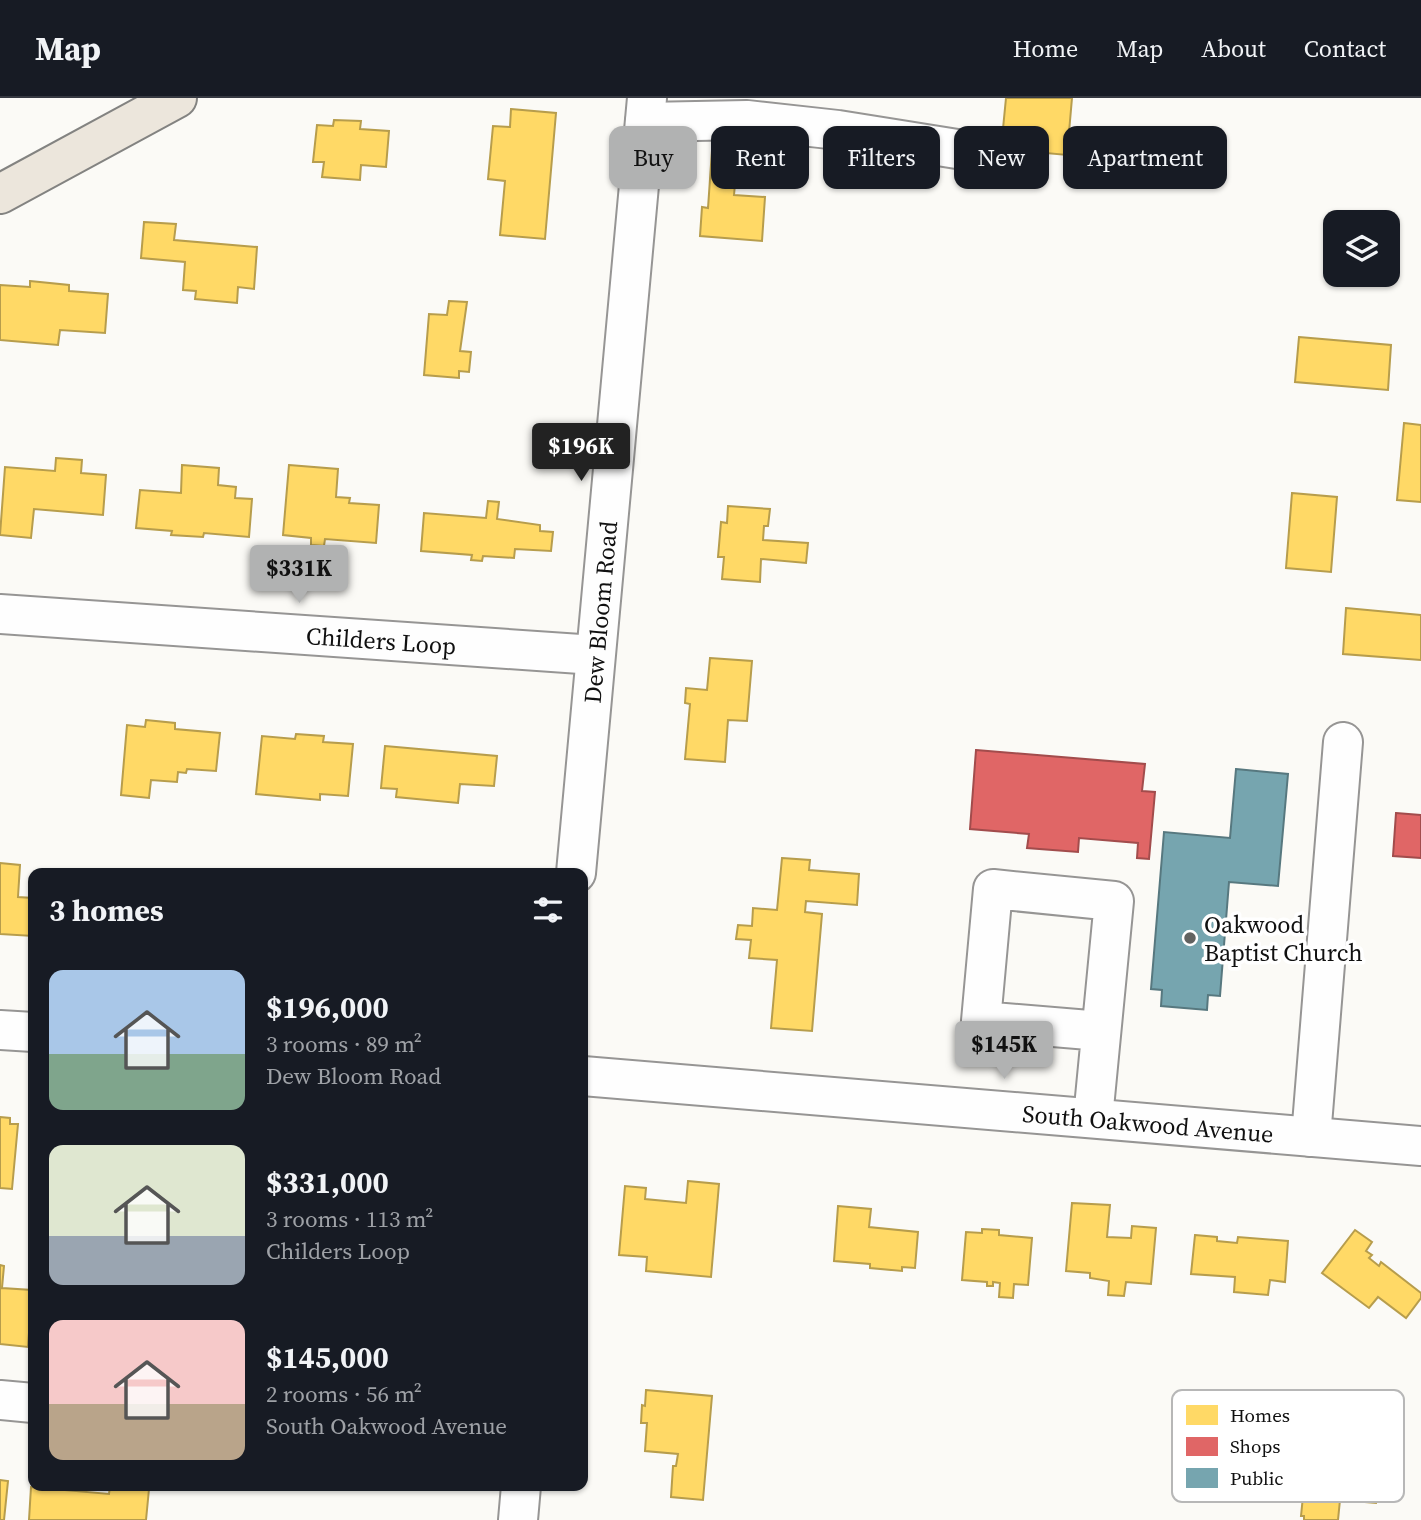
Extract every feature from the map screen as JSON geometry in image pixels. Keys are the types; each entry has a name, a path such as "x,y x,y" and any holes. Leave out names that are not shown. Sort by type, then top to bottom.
{"main road":[{"path":"0,194 177,98"}],"street":[{"path":"646,110 838,130 954,149"},
{"name":"Dew Bloom Road","path":"576,868 646,110"},
{"name":"Childers Loop","path":"0,614 595,655"},
{"path":"1311,1137 1343,742"},
{"path":"1093,1118 1114,901 993,888 981,1021 1101,1031"},
{"path":"0,1030 28,1032"},
{"name":"South Oakwood Avenue","path":"588,1076 1421,1146"},
{"path":"0,1400 28,1403"},
{"path":"518,1520 521,1491"}],"building: Homes":[{"path":"1006,98 1072,98 1070,126 1063,126 1063,155 1049,153 1049,126 1003,126"},
{"path":"511,109 556,113 545,239 500,235 505,181 488,179 493,126 510,127"},
{"path":"334,120 361,121 360,129 389,131 386,167 361,165 360,180 322,177 324,162 313,162 317,125 333,126"},
{"path":"711,164 711,189 735,189 734,195 765,197 762,241 700,236 702,207 708,208"},
{"path":"144,222 176,224 174,240 257,247 254,289 238,287 237,303 195,299 196,291 183,290 185,262 141,258"},
{"path":"30,281 69,285 69,291 108,294 105,333 60,330 58,345 0,340 0,285 30,287"},
{"path":"449,301 467,302 460,351 471,352 469,372 459,371 459,378 424,375 429,314 447,315"},
{"path":"1299,337 1391,345 1388,390 1295,382"},
{"path":"1404,423 1421,425 1421,502 1397,500"},
{"path":"56,458 82,460 81,473 106,475 103,515 34,509 31,538 0,535 5,467 55,471"},
{"path":"182,465 219,468 218,485 236,487 235,498 252,499 249,537 204,533 203,537 171,535 172,531 136,528 140,490 181,493"},
{"path":"289,465 338,469 336,497 350,498 349,503 379,505 376,543 325,539 324,546 311,545 311,538 283,535"},
{"path":"1292,493 1337,497 1331,572 1286,568"},
{"path":"488,501 499,502 497,519 540,525 540,531 553,532 551,551 515,549 514,558 483,556 482,561 471,560 472,555 421,551 424,513 486,518"},
{"path":"728,506 770,509 768,526 764,526 763,540 808,543 806,563 761,559 760,582 722,579 724,557 718,557 721,522 727,523"},
{"path":"1346,608 1421,615 1421,660 1343,654"},
{"path":"710,658 752,661 747,721 728,720 725,762 685,759 690,704 685,703 686,688 707,690"},
{"path":"146,720 175,723 175,729 220,733 216,771 187,769 186,773 178,772 177,782 151,780 149,798 121,795 127,725 145,727"},
{"path":"296,734 324,736 323,742 353,744 348,796 320,794 320,800 256,794 262,736 295,739"},
{"path":"385,746 497,756 494,786 460,784 458,803 396,797 397,789 381,788"},
{"path":"782,858 810,860 809,870 859,874 857,905 806,901 805,912 822,914 812,1031 771,1028 777,960 749,958 751,940 736,939 738,925 752,926 753,908 777,910"},
{"path":"0,863 20,865 18,897 28,898 28,936 0,934"},
{"path":"0,1117 10,1118 10,1124 18,1124 12,1189 0,1188"},
{"path":"688,1181 719,1184 711,1277 646,1271 647,1257 619,1255 625,1186 646,1188 645,1199 686,1203"},
{"path":"1072,1203 1110,1205 1107,1237 1131,1238 1132,1226 1156,1228 1151,1284 1126,1282 1124,1296 1108,1295 1109,1281 1090,1278 1090,1273 1066,1271"},
{"path":"838,1206 871,1209 869,1227 918,1232 915,1268 902,1267 902,1271 870,1268 870,1264 834,1261"},
{"path":"982,1229 999,1230 999,1235 1032,1238 1028,1285 1014,1284 1013,1298 999,1297 1000,1283 993,1282 993,1286 987,1286 987,1282 962,1280 966,1232 982,1233"},
{"path":"1355,1230 1372,1242 1366,1251 1372,1255 1369,1258 1379,1266 1381,1262 1421,1293 1421,1298 1406,1318 1378,1297 1369,1308 1322,1273"},
{"path":"1195,1235 1217,1237 1217,1241 1237,1243 1238,1237 1288,1241 1285,1282 1270,1280 1268,1295 1234,1292 1235,1277 1191,1274"},
{"path":"0,1265 4,1266 2,1288 28,1290 28,1347 0,1344"},
{"path":"646,1390 712,1396 703,1500 671,1497 673,1466 676,1466 678,1454 645,1451 647,1423 641,1423"},
{"path":"0,1480 8,1481 4,1520 0,1520"},
{"path":"31,1491 109,1494 109,1491 149,1491 146,1520 29,1520"},
{"path":"1302,1502 1340,1502 1338,1520 1304,1520 1304,1516 1301,1516"}],"building: Shops":[{"path":"976,750 1145,764 1142,791 1155,792 1149,859 1137,858 1138,843 1079,838 1078,852 1027,848 1029,834 970,829"},
{"path":"1396,813 1421,815 1421,858 1393,856"}],"building: Public":[{"name":"Oakwood Baptist Church","path":"1236,769 1288,774 1278,886 1229,882 1220,996 1208,995 1207,1010 1161,1006 1162,990 1151,989 1164,832 1230,838"}],"place":[{"name":"Oakwood Baptist Church","path":"1190,938"}]}
